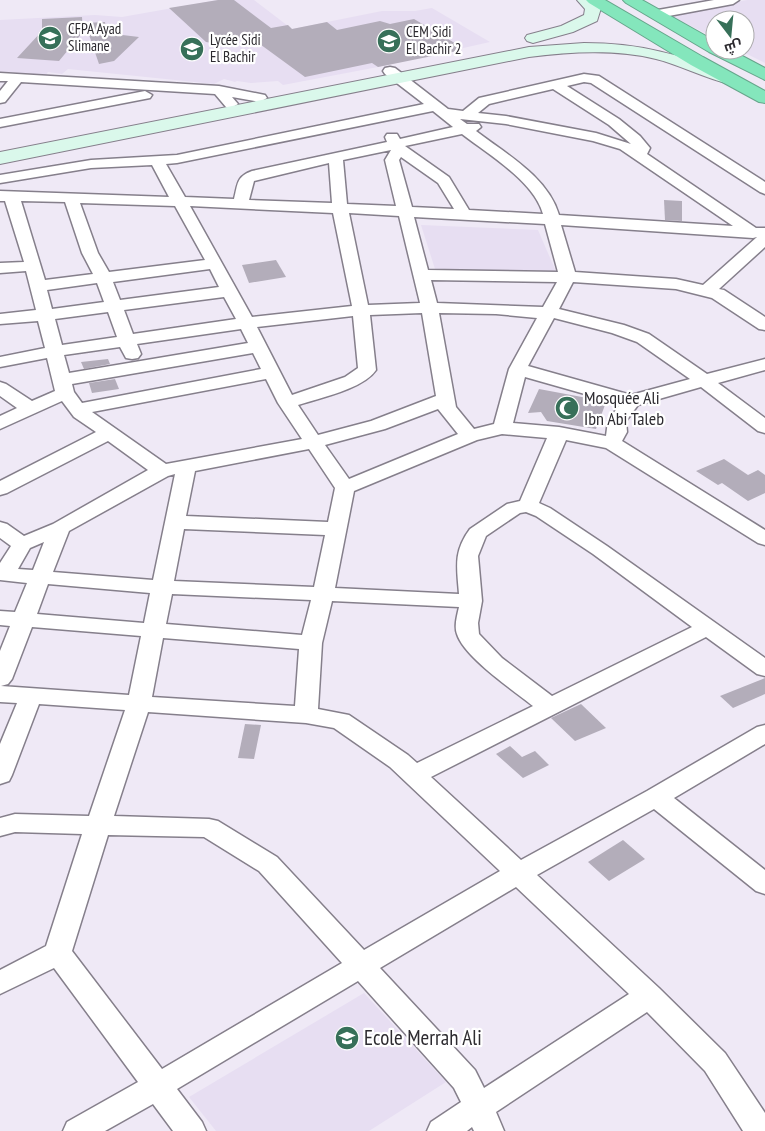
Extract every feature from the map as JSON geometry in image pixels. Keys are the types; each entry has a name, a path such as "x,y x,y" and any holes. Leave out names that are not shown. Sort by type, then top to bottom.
{"highway":[{"path":"594,0 697,61 765,98"},
{"path":"631,0 705,42"},
{"path":"737,60 765,75"}],"street":[{"path":"0,158 395,75 567,29 591,18 593,8 585,0"},
{"path":"658,14 733,0"},
{"path":"0,150 260,98 529,52 596,46 622,48 674,59 736,82"},
{"path":"395,75 441,110 465,122 497,153 530,180 548,206 568,277 551,312 518,369 502,428"},
{"path":"0,77 219,90 260,98"},
{"path":"0,99 18,78"},
{"path":"465,122 484,101 584,78 594,79 765,189"},
{"path":"40,114 64,81"},
{"path":"103,102 115,84"},
{"path":"556,85 627,132 643,148 638,154"},
{"path":"0,123 185,88"},
{"path":"219,90 231,104"},
{"path":"0,179 91,164 157,161 190,157 385,117 441,110"},
{"path":"385,117 397,147 413,157 425,169 444,180 460,205 463,216"},
{"path":"240,204 247,178 257,174 397,147 465,122 506,120 596,137 625,146 761,237"},
{"path":"397,147 392,160 394,175 406,213 430,308 447,408 470,436"},
{"path":"287,403 351,381 367,370 361,310 340,209 336,158"},
{"path":"157,161 182,202 214,264 230,290 287,403 345,488 311,644 306,715"},
{"path":"394,175 425,169"},
{"path":"162,471 78,409 63,386 33,266 6,196 240,204 552,220 761,237"},
{"path":"71,199 90,253 102,277 138,368"},
{"path":"708,290 761,237"},
{"path":"37,286 214,264"},
{"path":"0,268 33,266"},
{"path":"422,275 568,277 676,284 708,290 730,301 765,325"},
{"path":"0,319 44,316 230,290"},
{"path":"0,362 54,351 246,323 361,310 430,308 496,309 532,313 551,312 618,329 643,338 664,351 765,427"},
{"path":"0,423 32,408 63,386 138,368 258,347"},
{"path":"518,369 631,401 701,380 765,364"},
{"path":"78,409 271,373"},
{"path":"0,388 32,408"},
{"path":"446,399 378,425 314,442 162,471 60,528 22,544 2,574 160,587 471,601"},
{"path":"612,443 617,432 617,422 631,401"},
{"path":"345,488 470,436 502,428 559,433 612,443 765,539"},
{"path":"0,489 109,433"},
{"path":"528,506 559,433"},
{"path":"0,983 58,953 98,825 139,705 154,630 160,587 186,467"},
{"path":"550,707 494,663 474,644 468,634 467,623 471,601 467,556 476,533 514,508 528,506 543,512 765,669"},
{"path":"174,522 337,529"},
{"path":"0,528 22,544"},
{"path":"0,679 60,528"},
{"path":"0,618 311,644"},
{"path":"414,775 708,628"},
{"path":"0,694 306,715 341,720 399,760 649,996 715,1062 760,1131"},
{"path":"0,775 31,696"},
{"path":"78,1131 518,873 765,733"},
{"path":"656,796 765,884"},
{"path":"0,827 15,823 209,828 268,864 465,1079 484,1119"},
{"path":"58,953 156,1087 191,1131"},
{"path":"442,1131 484,1119 649,996"}],"shaded area":[{"path":"218,0 254,0 292,29 382,11 415,11 432,8 490,42 378,67 283,85 278,81 251,83 224,79 214,84 68,69 62,74 48,72 46,75 0,72 0,20 95,15 122,17"},
{"path":"747,0 765,0 765,63 755,58 755,10 705,10 705,33 669,15"},
{"path":"421,225 538,230 557,274 435,269"},
{"name":"Ecole Merrah Ali","path":"364,993 446,1082 369,1131 216,1131 189,1097"}],"building":[{"path":"218,0 234,0 271,28 288,25 292,29 327,22 337,30 380,21 390,24 414,19 458,45 456,45 462,50 378,67 372,63 305,77 249,36 212,43 206,42 169,8"},
{"path":"82,17 83,32 59,61 17,58 42,31 42,19"},
{"path":"105,22 106,33 139,37 114,61 99,64 85,23"},
{"path":"664,200 682,201 682,221 665,220"},
{"path":"276,260 286,277 249,283 242,265"},
{"path":"108,359 110,364 84,369 81,362"},
{"path":"115,379 119,389 92,393 89,383"},
{"name":"Mosquée Ali Ibn Abi Taleb","path":"539,389 598,400 598,402 605,405 596,429 547,421 541,412 528,413"},
{"path":"724,459 748,475 758,470 765,475 765,493 748,501 722,483 718,485 696,471"},
{"path":"765,678 765,694 733,708 720,696"},
{"path":"581,704 606,728 575,741 551,718"},
{"path":"245,724 261,725 254,759 238,758"},
{"path":"510,746 522,757 535,751 549,765 523,778 496,754"},
{"path":"623,840 645,859 609,881 588,862"}],"place":[{"name":"CFPA Ayad Slimane","path":"50,38"},
{"name":"CEM Sidi El Bachir 2","path":"389,41"},
{"name":"Lycée Sidi El Bachir","path":"192,49"},
{"name":"Mosquée Ali Ibn Abi Taleb","path":"567,408"},
{"name":"Ecole Merrah Ali","path":"347,1038"}]}
